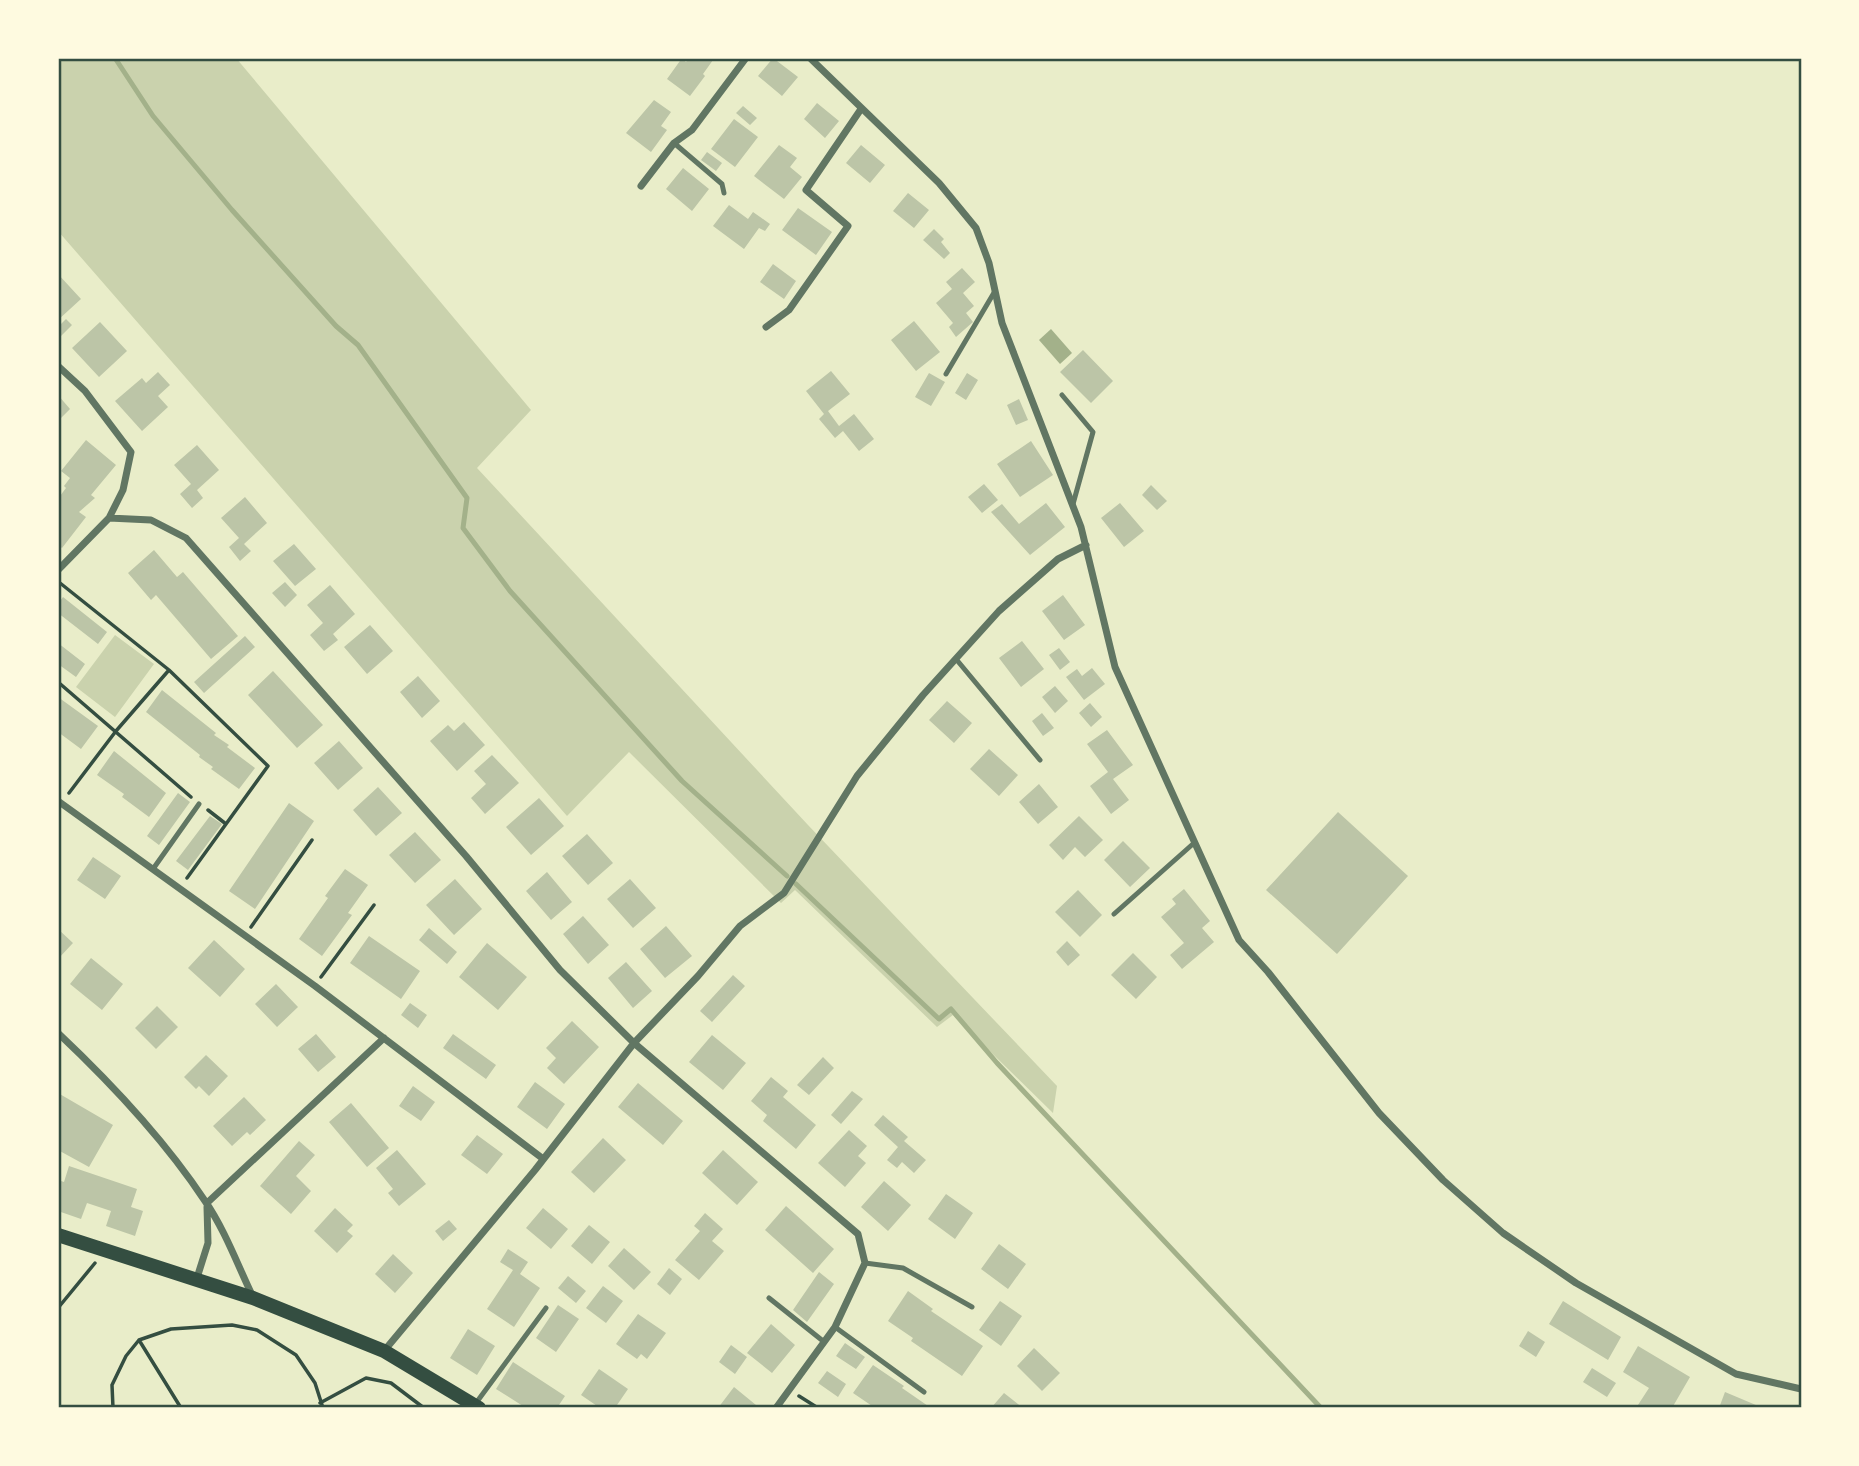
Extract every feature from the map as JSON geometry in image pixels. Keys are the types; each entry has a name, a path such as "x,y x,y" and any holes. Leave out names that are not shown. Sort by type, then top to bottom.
{"main road":[{"path":"58,1236 253,1298 384,1351 477,1407"}],"street":[{"path":"641,186 674,143 692,130 746,58"},
{"path":"810,58 939,183 976,228 989,263 1002,323 1086,545 1115,667 1238,940 1268,972 1379,1113 1443,1180 1503,1233 1576,1283 1736,1374 1801,1389"},
{"path":"766,327 789,310 848,226 806,190 861,109"},
{"path":"58,366 85,391 131,452 123,490 109,518 58,570"},
{"path":"109,518 151,520 186,538 457,846 560,970 634,1043 858,1234 865,1263 835,1327 775,1408"},
{"path":"384,1351 634,1043 698,976 740,926 784,893 857,776 956,659 999,611 1036,578 1058,559 1086,545"},
{"path":"59,802 315,985 542,1158"},
{"path":"58,1033 141,1116 164,1144 207,1203 253,1298"},
{"path":"196,1281 208,1243 207,1203 384,1038"}],"lane":[{"path":"674,143 722,184 724,193"},
{"path":"946,374 995,291"},
{"path":"1062,395 1093,432 1072,505"},
{"path":"956,659 1040,760"},
{"path":"153,869 199,804"},
{"path":"1114,914 1194,843"},
{"path":"865,1263 903,1268 972,1307"},
{"path":"769,1298 823,1341"},
{"path":"477,1407 546,1308"},
{"path":"835,1327 924,1392"}],"path":[{"path":"58,581 169,670 268,766 180,889"},
{"path":"59,802 169,670"},
{"path":"58,682 199,804 226,824"},
{"path":"246,935 312,840"},
{"path":"315,985 374,905"},
{"path":"58,1308 106,1251"},
{"path":"113,1408 113,1385 126,1356 139,1340 170,1329 232,1325 257,1330 296,1355 315,1383 322,1406 366,1378 391,1383 424,1408"},
{"path":"139,1340 181,1408"},
{"path":"788,1388 818,1408"}],"shaded area":[{"path":"58,58 236,58 531,410 477,468 808,825 1057,1086 1053,1113 953,1015 937,1027 795,890 781,903 629,752 567,816 58,231"},
{"path":"1051,329 1072,353 1060,364 1039,340"},
{"path":"115,635 154,664 115,717 76,687"}],"building":[{"path":"682,58 686,62 689,58 713,60 690,96 667,79"},
{"path":"773,58 798,77 782,96 758,76"},
{"path":"654,100 671,112 661,126 667,130 651,152 626,133"},
{"path":"817,103 839,121 825,138 804,119"},
{"path":"743,106 757,118 750,125 736,113"},
{"path":"734,119 758,137 735,167 711,149"},
{"path":"779,145 797,158 790,167 802,177 784,199 754,176"},
{"path":"861,145 885,165 870,183 846,163"},
{"path":"707,152 722,163 716,171 701,160"},
{"path":"683,168 709,189 692,211 666,189"},
{"path":"908,193 929,210 914,228 893,211"},
{"path":"729,205 748,219 753,212 770,224 765,231 759,228 744,249 713,226"},
{"path":"798,208 832,232 816,255 782,230"},
{"path":"934,229 944,239 941,242 950,253 944,259 923,240"},
{"path":"773,264 796,281 784,299 760,282"},
{"path":"962,268 975,282 963,293 974,306 966,313 973,322 956,337 949,327 953,323 936,303 952,289 946,282"},
{"path":"58,274 81,299 58,320"},
{"path":"66,319 72,325 60,337 58,327"},
{"path":"914,321 940,352 916,371 891,340"},
{"path":"100,322 127,351 99,377 72,348"},
{"path":"1083,350 1113,381 1091,403 1060,372"},
{"path":"831,371 850,394 828,411 839,426 854,414 874,439 859,451 843,431 835,438 819,419 824,414 806,391"},
{"path":"158,372 170,385 158,396 168,407 142,431 115,401 142,378 146,383"},
{"path":"929,373 945,382 931,406 915,397"},
{"path":"967,373 978,380 966,400 955,393"},
{"path":"58,395 70,409 58,421"},
{"path":"1019,399 1028,420 1016,425 1007,405"},
{"path":"86,440 116,465 91,495 95,498 79,512 86,517 62,548 58,545 58,494 60,496 70,478 61,471"},
{"path":"1031,441 1053,475 1020,497 997,464"},
{"path":"197,445 219,470 197,490 203,498 192,508 180,494 191,484 174,465"},
{"path":"984,484 998,500 982,513 968,497"},
{"path":"1151,485 1167,501 1157,510 1142,495"},
{"path":"245,497 267,523 244,544 251,551 240,561 229,547 239,538 221,518"},
{"path":"1046,503 1065,527 1030,555 991,512 1002,504 1019,524"},
{"path":"1120,503 1144,531 1124,547 1101,518"},
{"path":"294,544 316,569 295,586 273,561"},
{"path":"154,550 177,577 183,572 238,636 211,659 156,595 151,600 128,573"},
{"path":"285,582 297,595 285,607 272,593"},
{"path":"330,585 355,614 333,634 338,640 324,651 310,635 323,623 307,605"},
{"path":"1063,595 1085,625 1064,640 1042,611"},
{"path":"63,597 107,632 98,644 58,613 58,604"},
{"path":"370,625 393,651 367,674 344,647"},
{"path":"245,636 255,647 204,693 194,682"},
{"path":"1022,641 1044,669 1021,687 999,658"},
{"path":"58,643 85,664 76,677 58,664"},
{"path":"1059,648 1070,662 1060,670 1049,655"},
{"path":"1092,668 1105,684 1084,700 1066,677 1077,669 1082,676"},
{"path":"273,671 323,725 297,748 248,695"},
{"path":"418,676 440,701 422,718 400,692"},
{"path":"1055,686 1068,701 1055,713 1042,697"},
{"path":"162,690 255,768 239,789 211,769 213,767 199,757 200,755 146,712"},
{"path":"58,697 98,726 81,749 58,732"},
{"path":"947,701 972,723 954,743 929,720"},
{"path":"1090,703 1102,717 1091,727 1079,713"},
{"path":"1042,713 1054,728 1043,736 1032,721"},
{"path":"464,722 485,745 457,771 430,741 448,725 454,731"},
{"path":"1107,730 1133,765 1113,779 1129,800 1111,814 1090,786 1108,772 1087,744"},
{"path":"339,741 363,768 338,790 314,763"},
{"path":"989,749 1018,775 999,796 970,769"},
{"path":"114,751 166,793 149,817 122,797 124,794 97,775"},
{"path":"492,755 519,783 485,814 471,798 486,784 474,771"},
{"path":"1039,784 1058,807 1038,824 1019,802"},
{"path":"378,787 402,813 376,836 353,810"},
{"path":"178,793 190,802 159,845 147,836"},
{"path":"539,798 564,826 531,855 506,827"},
{"path":"289,803 314,821 255,909 229,891"},
{"path":"1338,812 1408,876 1337,954 1266,890"},
{"path":"210,816 222,824 188,870 176,861"},
{"path":"1079,816 1103,840 1085,857 1075,847 1063,860 1049,845"},
{"path":"415,832 441,860 415,883 389,855"},
{"path":"587,834 613,863 588,885 562,856"},
{"path":"1123,841 1150,868 1130,887 1104,860"},
{"path":"93,857 121,876 105,899 77,880"},
{"path":"345,869 368,885 348,913 352,915 322,956 299,939"},
{"path":"547,872 572,902 551,920 526,891"},
{"path":"455,879 482,909 454,935 426,905"},
{"path":"630,879 656,908 633,928 607,899"},
{"path":"1184,889 1210,921 1202,928 1214,942 1182,969 1170,955 1184,943 1161,917 1176,904 1172,899"},
{"path":"1078,890 1102,915 1080,937 1055,912"},
{"path":"583,916 609,945 588,964 563,934"},
{"path":"666,926 692,956 665,978 640,949"},
{"path":"429,928 457,952 447,964 419,940"},
{"path":"58,929 73,943 58,959"},
{"path":"369,936 420,971 401,999 350,963"},
{"path":"214,940 245,969 220,997 188,968"},
{"path":"1067,941 1080,955 1068,966 1056,952"},
{"path":"487,943 527,977 498,1010 459,977"},
{"path":"1133,953 1157,977 1136,999 1111,975"},
{"path":"91,958 123,984 102,1010 70,984"},
{"path":"626,962 652,991 633,1008 608,978"},
{"path":"733,975 745,986 712,1022 700,1011"},
{"path":"276,984 298,1007 277,1027 255,1004"},
{"path":"410,1003 427,1015 418,1028 401,1015"},
{"path":"157,1006 178,1027 156,1049 135,1028"},
{"path":"572,1021 599,1047 564,1084 547,1068 556,1058 546,1048"},
{"path":"316,1034 336,1057 318,1072 298,1049"},
{"path":"453,1034 496,1065 486,1079 443,1048"},
{"path":"712,1035 746,1063 723,1090 689,1062"},
{"path":"206,1055 228,1076 209,1096 199,1086 196,1089 184,1077"},
{"path":"823,1057 834,1068 809,1095 797,1085"},
{"path":"771,1077 788,1091 783,1097 816,1125 796,1149 763,1121 767,1115 751,1101"},
{"path":"535,1082 565,1104 547,1129 517,1107"},
{"path":"638,1083 683,1121 663,1145 618,1107"},
{"path":"413,1086 435,1102 421,1121 399,1106"},
{"path":"852,1091 863,1099 841,1124 831,1115"},
{"path":"58,1093 113,1125 89,1167 58,1150"},
{"path":"244,1097 266,1120 250,1135 247,1132 232,1146 213,1126"},
{"path":"351,1103 389,1148 367,1167 329,1122"},
{"path":"883,1115 908,1137 904,1141 926,1160 914,1173 902,1162 897,1168 887,1160 898,1147 874,1125"},
{"path":"849,1130 867,1146 858,1156 866,1163 845,1187 818,1163"},
{"path":"477,1135 503,1154 487,1174 461,1155"},
{"path":"603,1138 626,1160 594,1193 571,1172"},
{"path":"299,1141 315,1155 296,1176 311,1191 291,1214 260,1186"},
{"path":"397,1150 426,1184 399,1206 388,1193 393,1189 376,1168"},
{"path":"723,1150 758,1182 737,1205 702,1173"},
{"path":"69,1166 137,1189 131,1207 143,1211 135,1236 106,1226 111,1211 87,1203 81,1219 58,1211 58,1180 64,1182"},
{"path":"884,1181 911,1205 888,1231 861,1207"},
{"path":"946,1194 973,1213 955,1239 928,1219"},
{"path":"786,1206 834,1249 813,1273 765,1230"},
{"path":"335,1208 353,1225 347,1231 353,1236 337,1253 314,1231"},
{"path":"543,1208 568,1229 551,1249 526,1228"},
{"path":"705,1213 723,1229 712,1241 724,1251 699,1280 675,1260 700,1231 694,1226"},
{"path":"449,1220 457,1229 443,1241 435,1231"},
{"path":"589,1225 610,1242 592,1264 571,1246"},
{"path":"999,1244 1026,1264 1008,1289 981,1269"},
{"path":"624,1248 651,1272 634,1290 608,1266"},
{"path":"508,1249 528,1262 520,1274 540,1288 514,1327 487,1309 513,1270 500,1262"},
{"path":"393,1254 413,1273 395,1293 375,1274"},
{"path":"669,1268 682,1279 670,1295 657,1284"},
{"path":"819,1272 834,1284 807,1322 793,1310"},
{"path":"568,1276 586,1291 576,1303 558,1288"},
{"path":"603,1286 623,1301 606,1323 586,1308"},
{"path":"908,1291 933,1309 931,1311 983,1346 962,1376 911,1341 913,1338 888,1321"},
{"path":"1000,1301 1022,1316 1001,1346 979,1330"},
{"path":"1563,1301 1621,1337 1608,1360 1549,1324"},
{"path":"558,1305 579,1319 556,1352 536,1338"},
{"path":"638,1314 666,1333 647,1359 641,1354 637,1359 616,1344"},
{"path":"771,1324 795,1345 772,1373 747,1353"},
{"path":"468,1329 495,1346 477,1375 450,1358"},
{"path":"1528,1331 1545,1342 1536,1357 1519,1346"},
{"path":"845,1343 865,1357 856,1369 836,1356"},
{"path":"731,1345 747,1357 735,1374 719,1362"},
{"path":"1638,1346 1690,1377 1672,1408 1636,1408 1649,1388 1623,1372"},
{"path":"1034,1348 1060,1373 1042,1391 1017,1366"},
{"path":"513,1362 565,1396 557,1408 526,1408 496,1389"},
{"path":"873,1365 931,1408 875,1408 853,1393"},
{"path":"1592,1368 1616,1383 1607,1397 1583,1382"},
{"path":"599,1369 628,1389 615,1408 600,1408 581,1395"},
{"path":"827,1371 846,1384 838,1397 818,1383"},
{"path":"734,1387 756,1405 753,1408 718,1408"},
{"path":"1725,1392 1763,1408 1719,1408"},
{"path":"1004,1393 1023,1408 991,1408"}],"waterway":[{"path":"115,58 153,116 232,210 336,326 358,345 467,498 463,528 510,591 682,781 787,876"},
{"path":"796,884 939,1019 951,1009 997,1063 1321,1408"}]}
